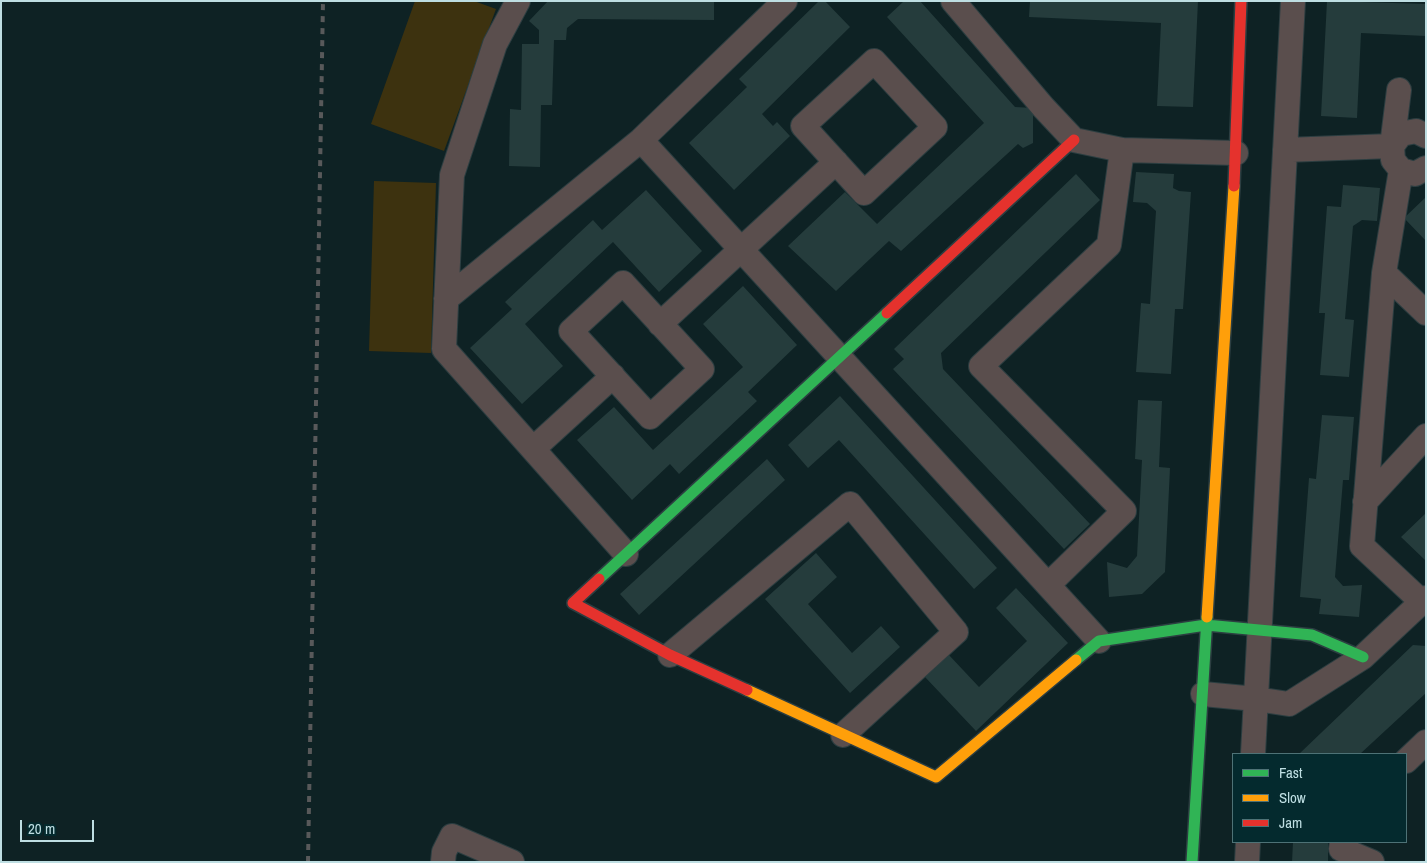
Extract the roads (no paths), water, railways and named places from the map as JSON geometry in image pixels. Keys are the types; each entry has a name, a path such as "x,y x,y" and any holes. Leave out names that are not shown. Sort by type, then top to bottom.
{"street":[{"path":"518,1 495,44 452,175 444,349 626,554"},
{"path":"446,299 641,140 785,1"},
{"path":"953,1 1074,140 1122,150 1236,153"},
{"path":"1192,862 1236,153 1241,1"},
{"path":"1253,753 1293,1"},
{"path":"874,60 935,127 864,193 836,162 803,126 874,60"},
{"path":"1399,90 1392,146 1393,160 1401,170 1415,174 1426,168"},
{"path":"1392,146 1401,134 1416,131 1426,136"},
{"path":"641,140 1099,641"},
{"path":"1074,140 573,602 670,655 936,777 1099,641 1206,625 1312,635 1364,657"},
{"path":"1285,150 1392,146"},
{"path":"1048,586 1124,511 981,366 1109,245 1122,150"},
{"path":"660,324 836,162"},
{"path":"1203,694 1256,698 1289,704 1364,657 1424,600 1362,546 1384,273 1401,170"},
{"path":"1384,273 1426,313"},
{"path":"622,283 660,324 702,370 650,417 571,331 622,283"},
{"path":"534,449 613,376"},
{"path":"1365,502 1426,436"},
{"path":"670,655 850,504 956,632 843,735"},
{"path":"1407,760 1426,742"},
{"path":"443,862 444,852 452,836 512,862"},
{"path":"1247,862 1248,843"},
{"path":"1342,843 1342,849 1372,862"}],"railway":[{"path":"308,862 323,1"}]}
